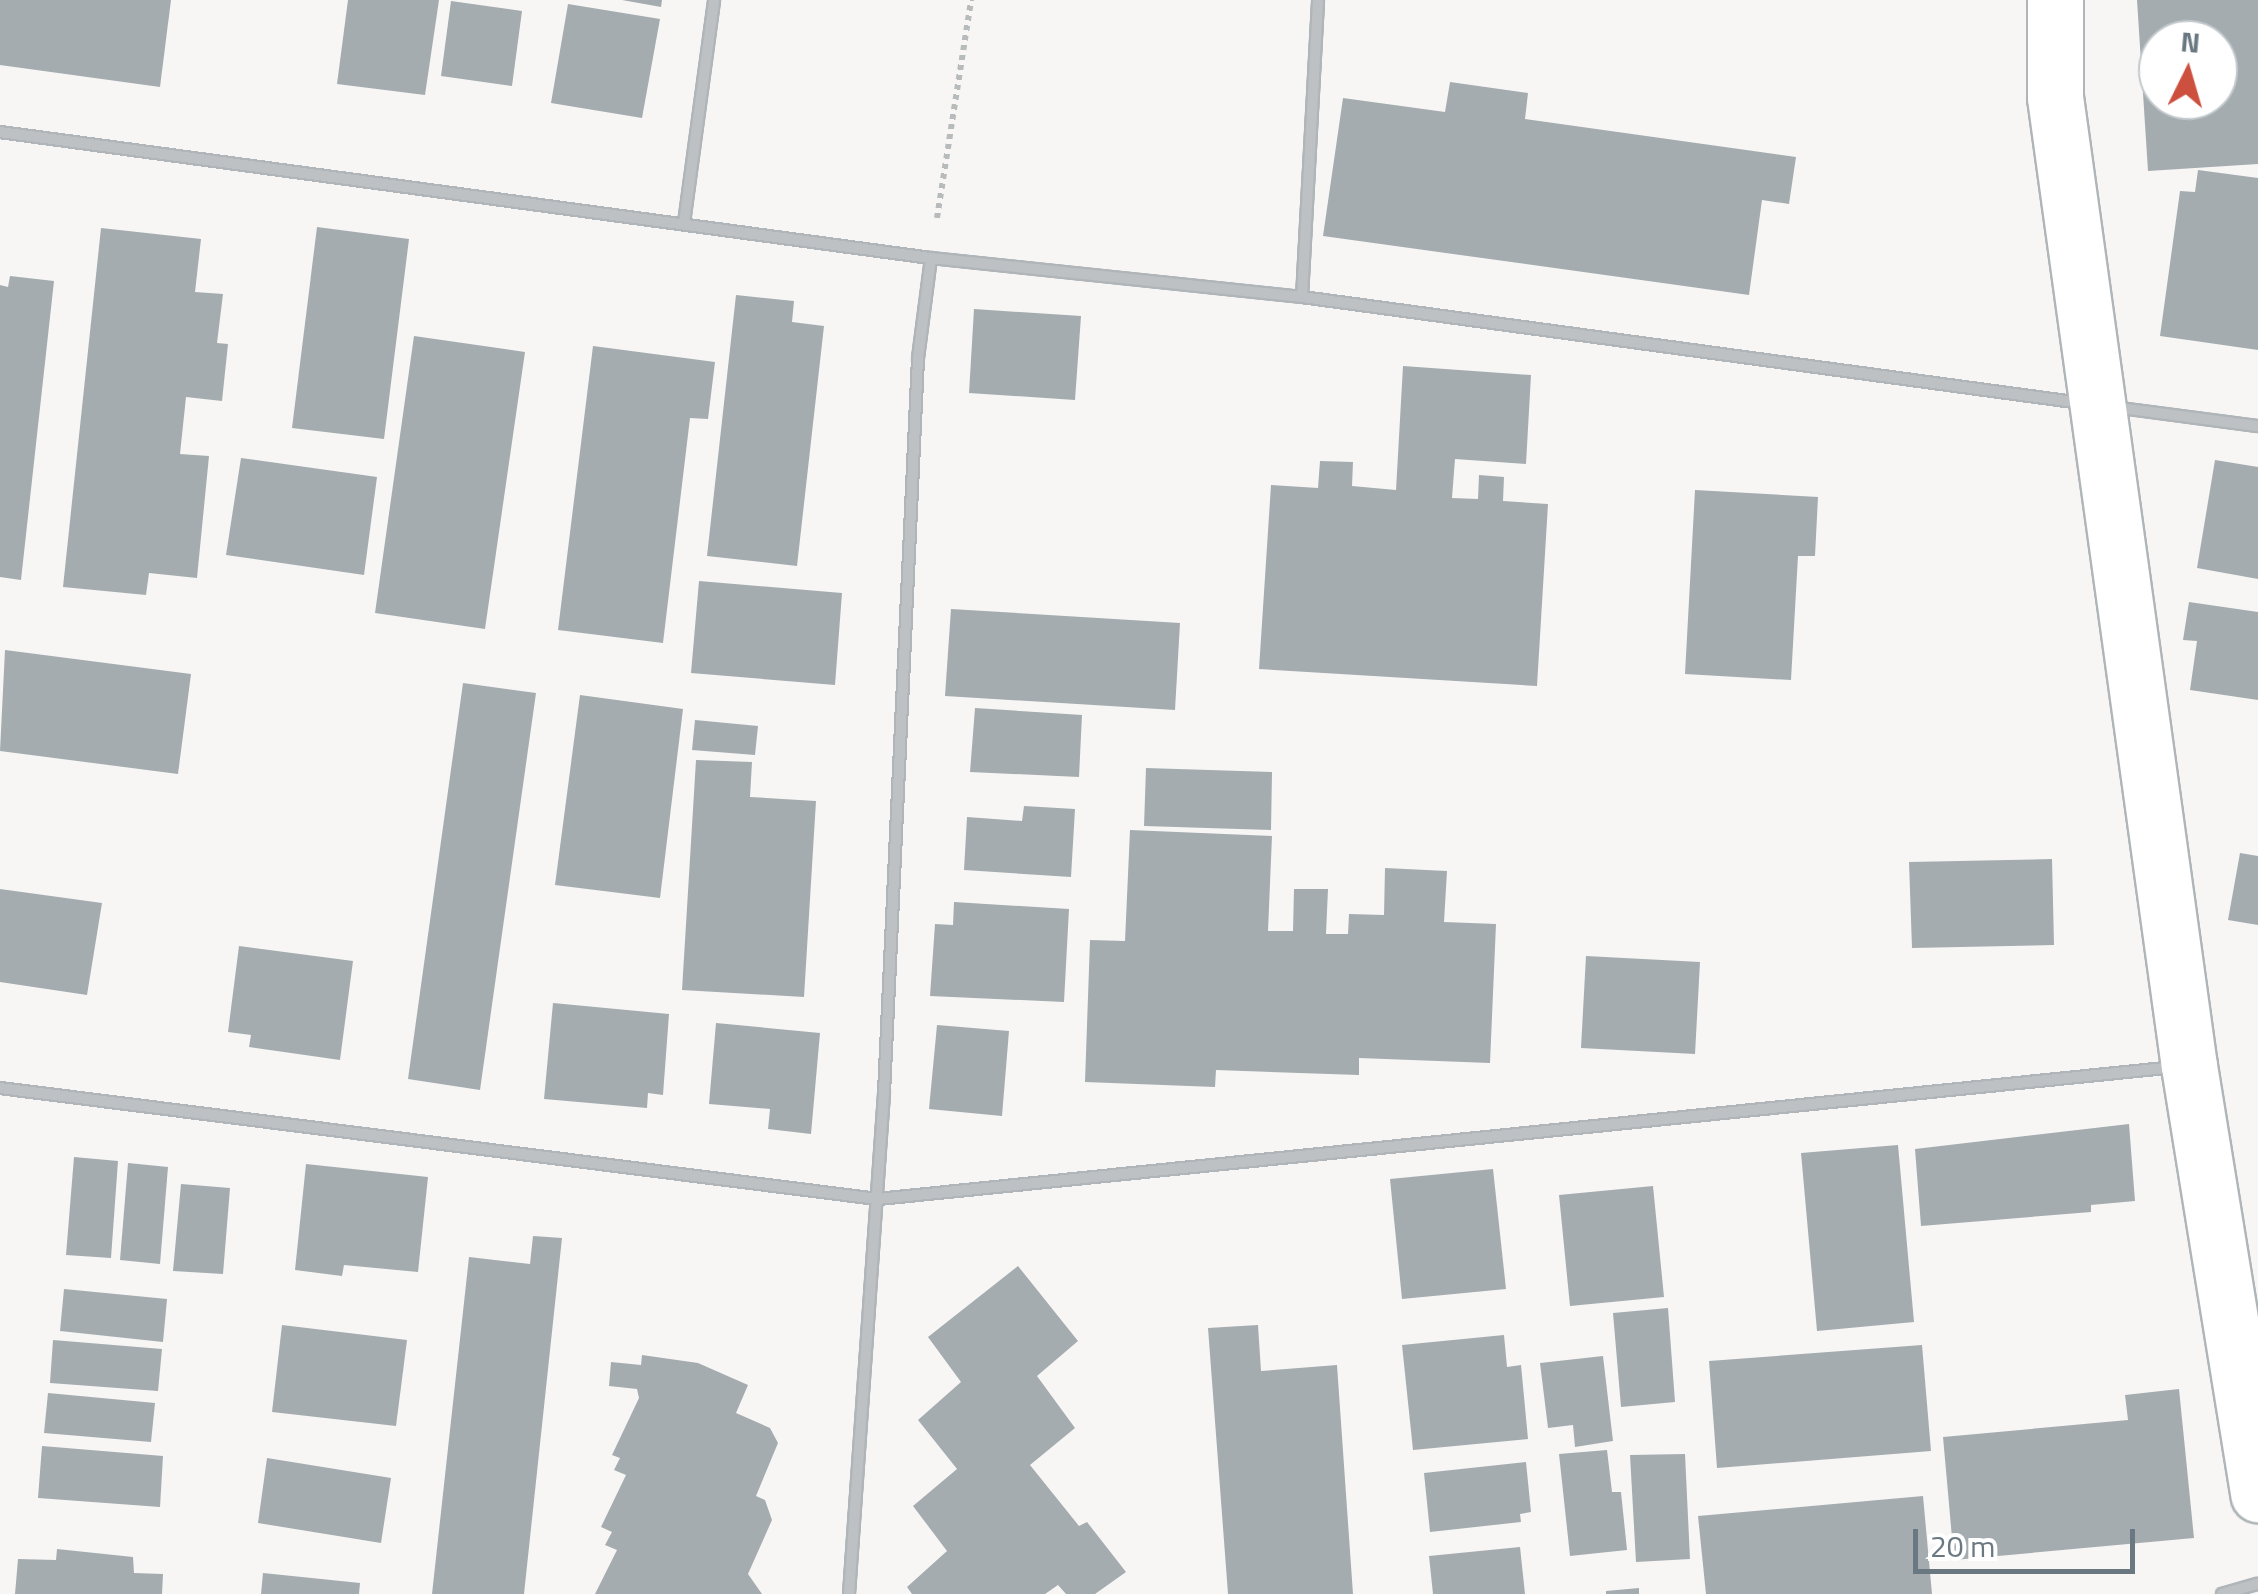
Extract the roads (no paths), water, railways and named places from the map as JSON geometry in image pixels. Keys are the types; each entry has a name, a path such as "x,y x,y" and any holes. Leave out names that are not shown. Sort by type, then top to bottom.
{"street":[{"path":"684,223 714,0"},
{"path":"1302,297 1318,0"},
{"path":"2055,0 2055,97 2188,1066 2258,1494"},
{"path":"0,132 931,258 1302,297 2258,426"},
{"path":"849,1594 878,1199 918,358 931,258"},
{"path":"0,1088 878,1199 2188,1066"},
{"path":"2222,1594 2258,1584"}]}
